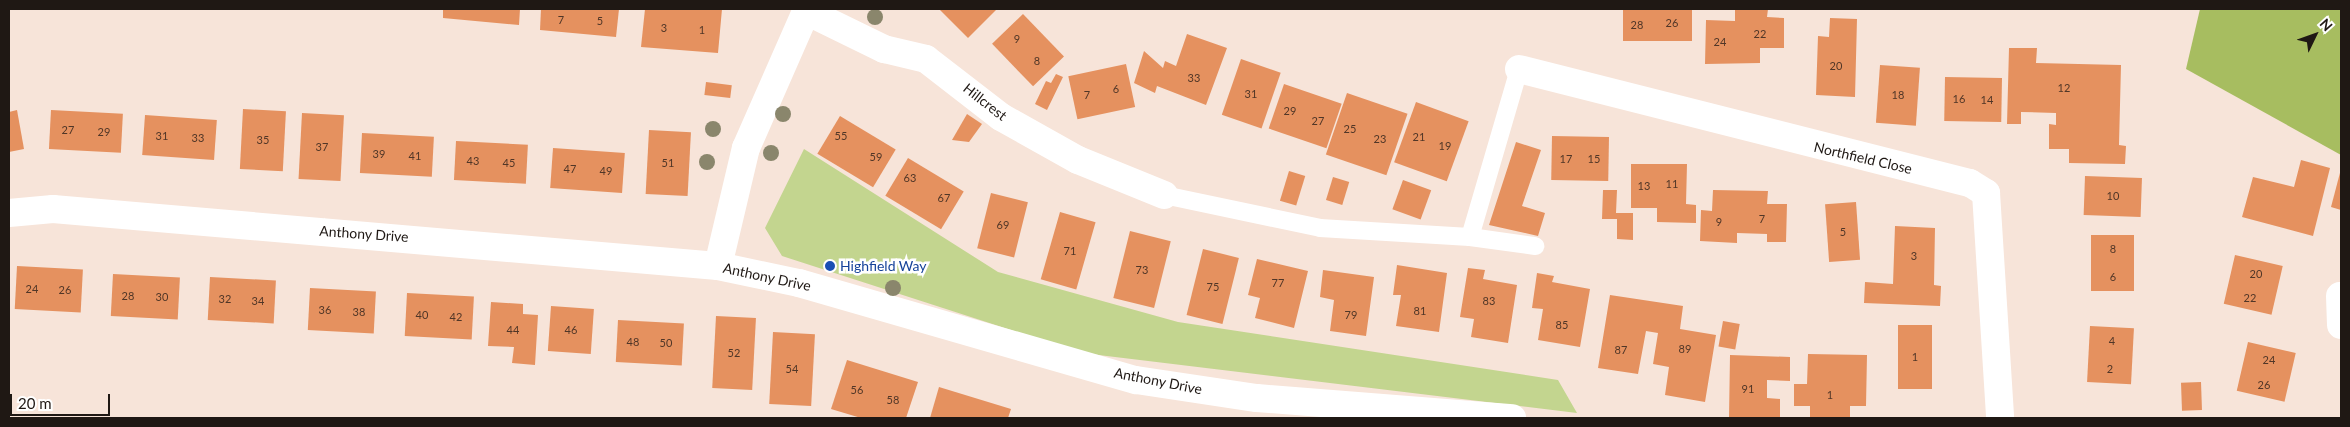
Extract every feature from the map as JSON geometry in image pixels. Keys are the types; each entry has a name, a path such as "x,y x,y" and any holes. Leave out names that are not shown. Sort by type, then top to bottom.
{"street":[{"name":"Hillcrest","path":"806,10 884,49 926,59 1001,117 1078,160 1164,195"},
{"path":"718,266 746,148 806,10"},
{"name":"Northfield Close","path":"1519,69 1970,184 1986,193 2000,418"},
{"name":"Anthony Drive","path":"9,213 53,209 718,266 799,283 1136,380 1257,398 1512,418"},
{"path":"2340,296 2341,325"}],"lane":[{"path":"1470,237 1519,69"},
{"path":"1164,195 1320,228 1470,237 1535,246"}],"green space":[{"path":"2200,9 2341,9 2341,155 2186,69"},
{"path":"804,149 998,272 1178,322 1558,380 1577,413 1082,353 782,256 765,228"}],"building":[{"path":"443,9 520,9 519,25 443,18"},
{"path":"541,9 619,9 616,37 540,30"},
{"path":"645,9 722,9 718,53 641,47"},
{"path":"939,9 997,9 968,38"},
{"path":"1623,9 1692,9 1692,41 1623,41"},
{"path":"1735,9 1768,9 1767,17 1784,18 1784,48 1760,48 1760,63 1705,64 1706,20 1735,21"},
{"path":"1023,14 1064,56 1033,86 992,44"},
{"path":"1830,18 1857,19 1855,97 1816,95 1818,36 1829,37"},
{"path":"1187,34 1227,48 1206,105 1157,86 1155,93 1134,83 1144,51 1163,68 1165,61 1176,66"},
{"path":"2009,48 2037,48 2036,63 2121,65 2119,145 2126,146 2125,164 2069,163 2069,149 2049,149 2049,124 2056,125 2056,113 2021,112 2021,124 2007,124"},
{"path":"1241,59 1281,73 1262,128 1222,115"},
{"path":"1126,64 1135,107 1077,119 1068,76"},
{"path":"1880,65 1920,68 1916,126 1876,123"},
{"path":"1056,74 1063,77 1047,110 1035,104 1046,81 1051,83"},
{"path":"1945,77 2002,78 2001,122 1944,121"},
{"path":"706,82 732,85 730,98 704,95"},
{"path":"1284,84 1342,104 1326,148 1269,128"},
{"path":"1347,93 1408,114 1386,175 1326,154"},
{"path":"1416,102 1469,121 1447,181 1394,162"},
{"path":"243,109 286,111 283,171 240,169"},
{"path":"17,110 24,149 9,152 9,112"},
{"path":"51,110 123,114 121,153 49,149"},
{"path":"302,113 344,115 340,181 299,179"},
{"path":"967,114 982,124 969,142 952,140"},
{"path":"145,115 217,120 214,160 142,155"},
{"path":"840,116 896,149 873,187 817,154"},
{"path":"649,130 691,132 688,196 646,194"},
{"path":"362,133 434,137 432,177 360,173"},
{"path":"1552,136 1609,137 1608,181 1551,180"},
{"path":"456,141 528,145 526,184 454,180"},
{"path":"1516,142 1541,150 1522,206 1545,213 1538,236 1489,225"},
{"path":"553,148 625,153 622,193 550,188"},
{"path":"908,158 964,191 941,229 885,196"},
{"path":"2301,160 2330,168 2313,236 2242,217 2253,177 2294,187"},
{"path":"1631,164 1687,164 1686,204 1696,205 1696,223 1657,222 1657,208 1631,208"},
{"path":"2341,169 2341,210 2331,207"},
{"path":"1289,171 1305,176 1296,206 1280,201"},
{"path":"2085,176 2142,178 2141,217 2084,215"},
{"path":"1333,177 1349,182 1342,205 1326,200"},
{"path":"1403,180 1431,190 1421,219 1392,209"},
{"path":"1603,190 1617,190 1616,213 1633,213 1633,240 1617,239 1617,219 1602,219"},
{"path":"1713,190 1768,191 1767,204 1787,204 1786,242 1767,242 1767,234 1737,233 1737,243 1700,241 1701,210 1712,211"},
{"path":"991,193 1028,202 1014,257 977,248"},
{"path":"1856,202 1860,260 1829,262 1825,204"},
{"path":"1060,212 1096,222 1076,289 1041,279"},
{"path":"1895,226 1935,228 1934,285 1941,286 1940,306 1864,303 1865,282 1893,284"},
{"path":"1130,231 1171,241 1154,308 1113,298"},
{"path":"2091,235 2134,235 2134,291 2091,291"},
{"path":"1203,249 1239,258 1222,324 1187,315"},
{"path":"2235,255 2283,266 2271,315 2224,304"},
{"path":"1257,259 1308,271 1294,328 1255,318 1260,298 1248,295"},
{"path":"1397,265 1447,273 1439,332 1396,326 1401,295 1393,295"},
{"path":"17,266 83,269 81,312 15,309"},
{"path":"1468,268 1485,270 1483,279 1517,285 1508,343 1471,337 1474,319 1460,317"},
{"path":"1323,270 1374,277 1366,336 1330,331 1334,300 1320,297"},
{"path":"1537,273 1554,276 1552,282 1590,289 1580,347 1538,340 1543,309 1532,308"},
{"path":"113,274 180,278 178,319 111,316"},
{"path":"210,277 276,280 274,323 208,320"},
{"path":"310,288 376,291 374,333 308,330"},
{"path":"407,293 474,297 472,339 405,336"},
{"path":"1610,295 1683,306 1680,329 1716,335 1705,402 1665,395 1669,367 1653,364 1658,333 1646,331 1638,374 1598,368"},
{"path":"491,302 523,304 523,314 538,315 535,365 512,363 514,347 488,346"},
{"path":"551,306 594,309 591,354 548,351"},
{"path":"716,316 756,318 752,390 712,388"},
{"path":"618,320 684,323 682,365 616,362"},
{"path":"1723,321 1740,324 1735,350 1718,347"},
{"path":"1898,325 1932,325 1932,389 1898,389"},
{"path":"2090,326 2134,328 2131,384 2087,382"},
{"path":"773,332 815,334 811,406 769,404"},
{"path":"2248,342 2296,353 2284,402 2237,391"},
{"path":"1808,354 1867,355 1866,406 1850,406 1850,418 1810,418 1810,406 1794,406 1794,384 1807,384"},
{"path":"1730,355 1790,357 1790,381 1767,380 1767,398 1780,399 1780,418 1729,418"},
{"path":"847,360 918,382 906,418 861,418 831,409"},
{"path":"2201,382 2202,410 2182,411 2181,383"},
{"path":"939,387 1011,409 1008,418 930,418"}],"place":[{"name":"Highfield Way","path":"830,266"}]}
